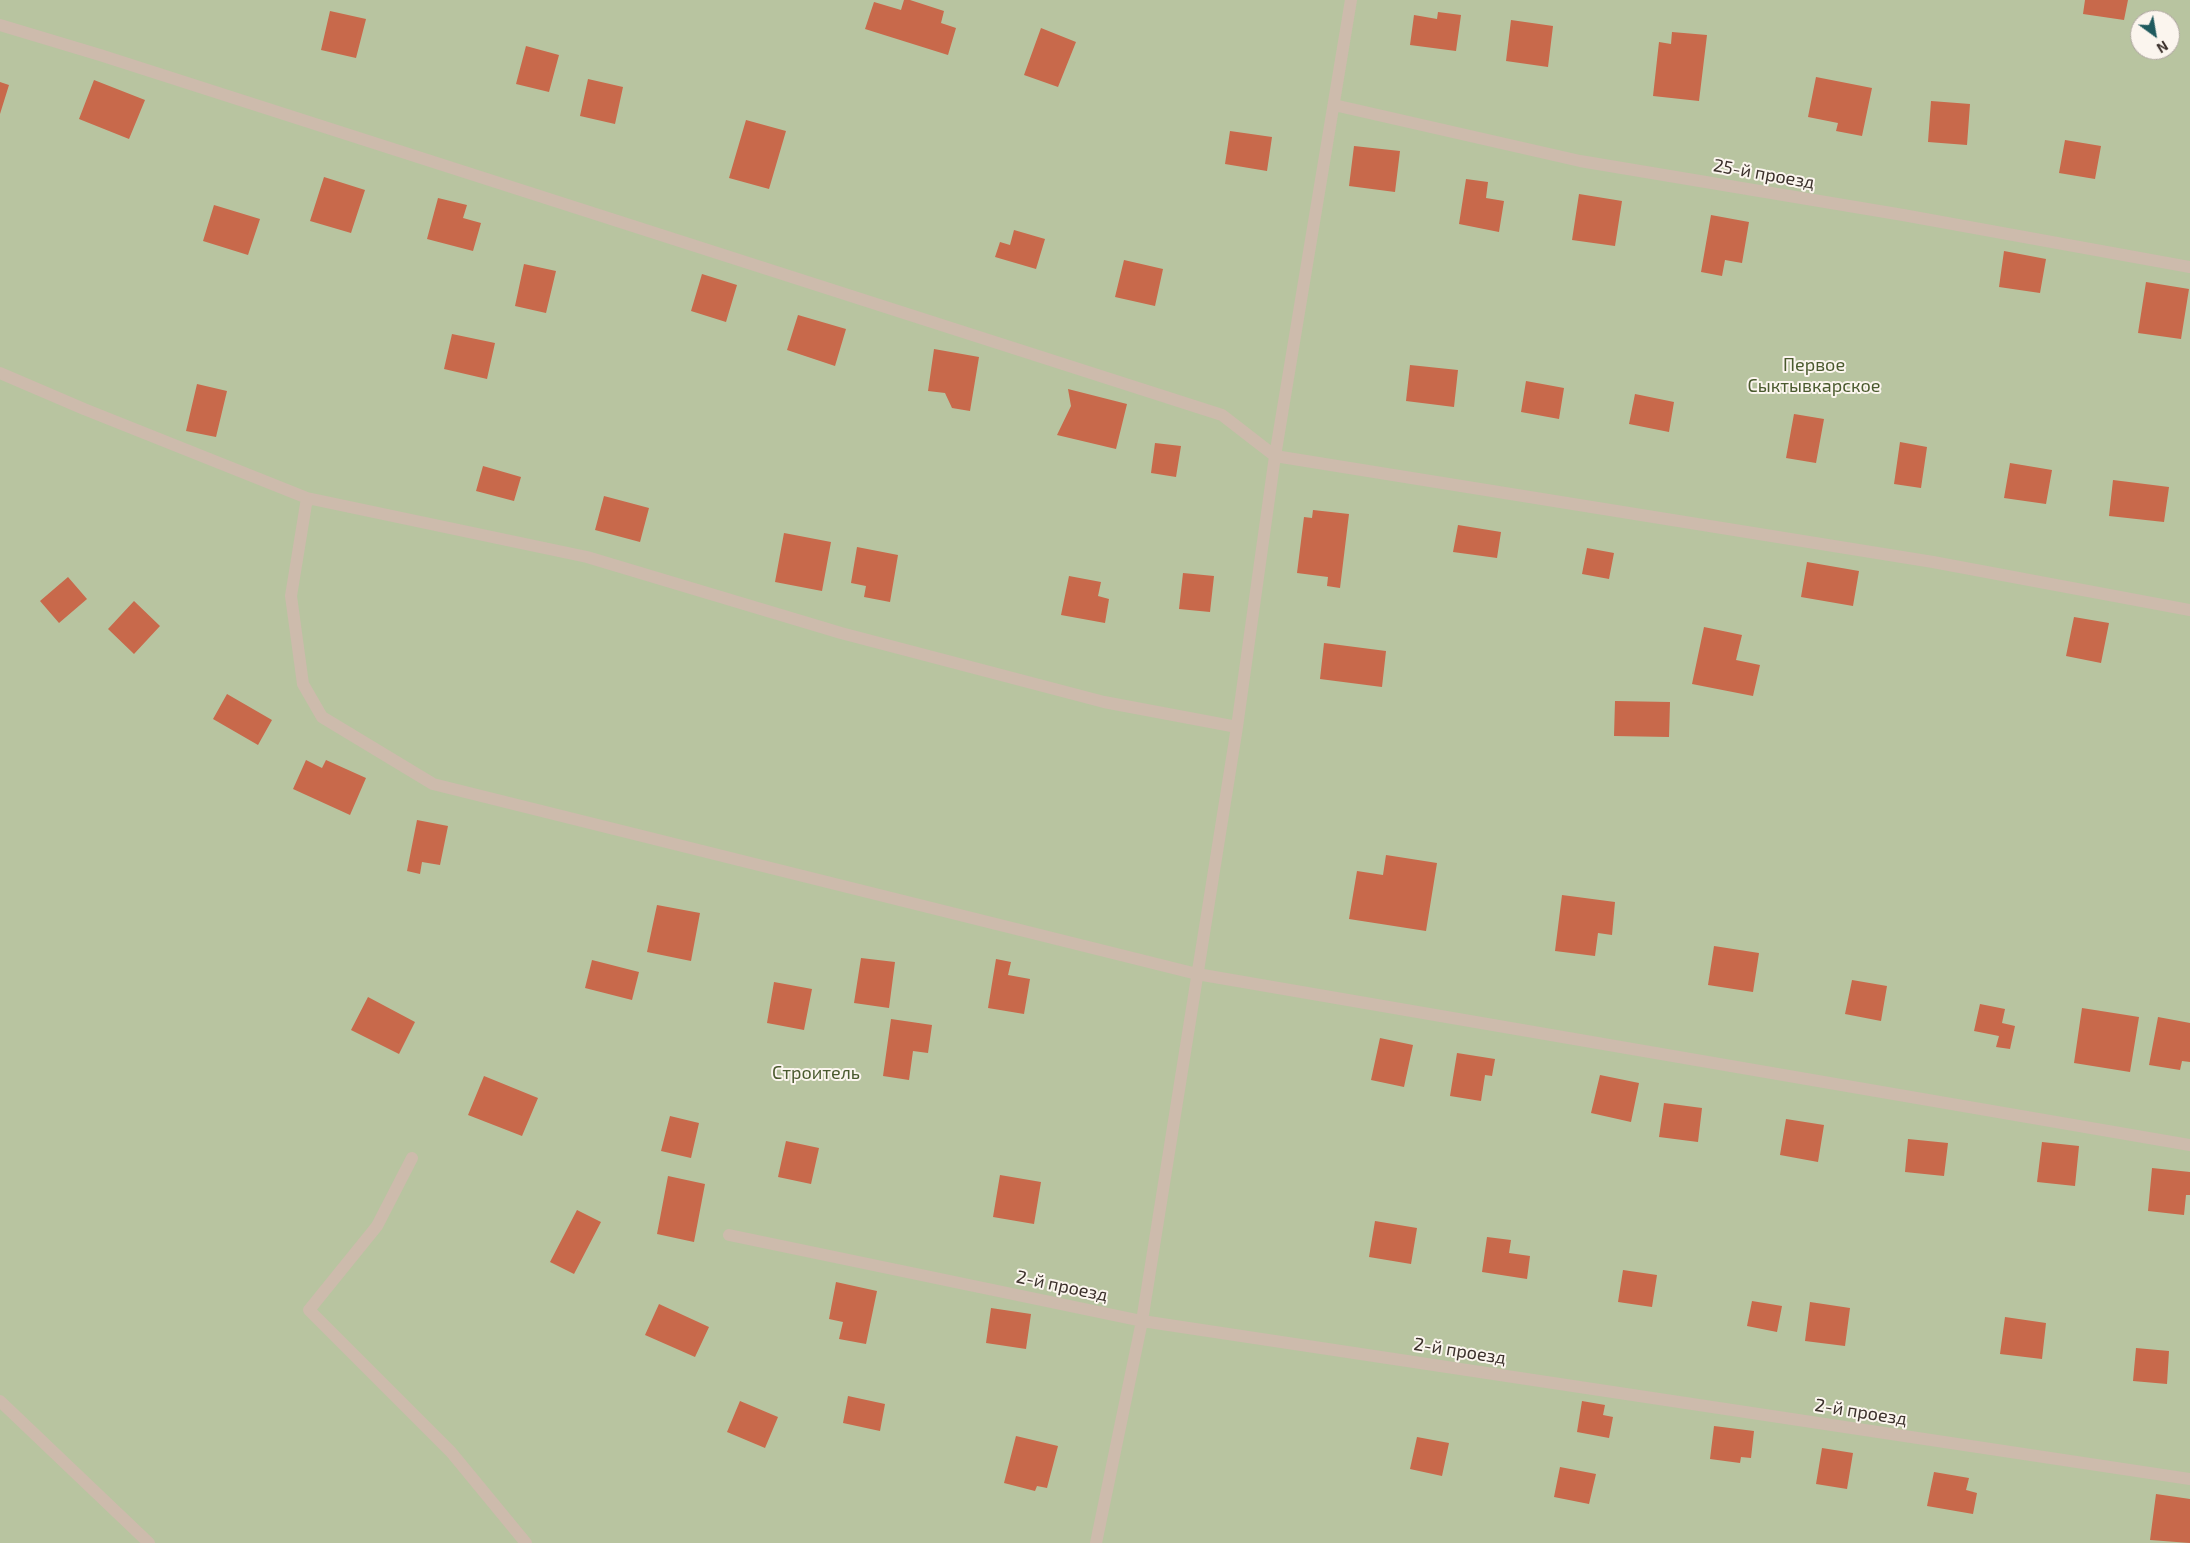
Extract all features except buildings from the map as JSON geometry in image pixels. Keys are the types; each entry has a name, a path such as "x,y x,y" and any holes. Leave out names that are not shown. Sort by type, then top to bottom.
{"street":[{"path":"1096,1543 1142,1321 1237,727 1276,456 1351,0"},
{"path":"0,25 251,103 1222,415 1276,456 1934,562 2190,610"},
{"name":"25-й проезд","path":"1334,105 1580,161 1903,215 2190,267"},
{"path":"0,373 93,413 307,498 587,557 851,636 1104,702 1237,727"},
{"path":"307,498 291,596 304,684 322,717 433,784 1197,974 2190,1145"},
{"path":"412,1158 377,1226 309,1310 451,1452 526,1543"},
{"name":"2-й проезд","path":"729,1235 1142,1321 2190,1479"},
{"path":"0,1401 149,1543"}],"green space":[{"path":"0,0 2190,0 2190,1543 0,1543"}],"park label":[{"name":"Первое Сыктывкарское","path":"1814,375"},
{"name":"Строитель","path":"816,1073"}]}
